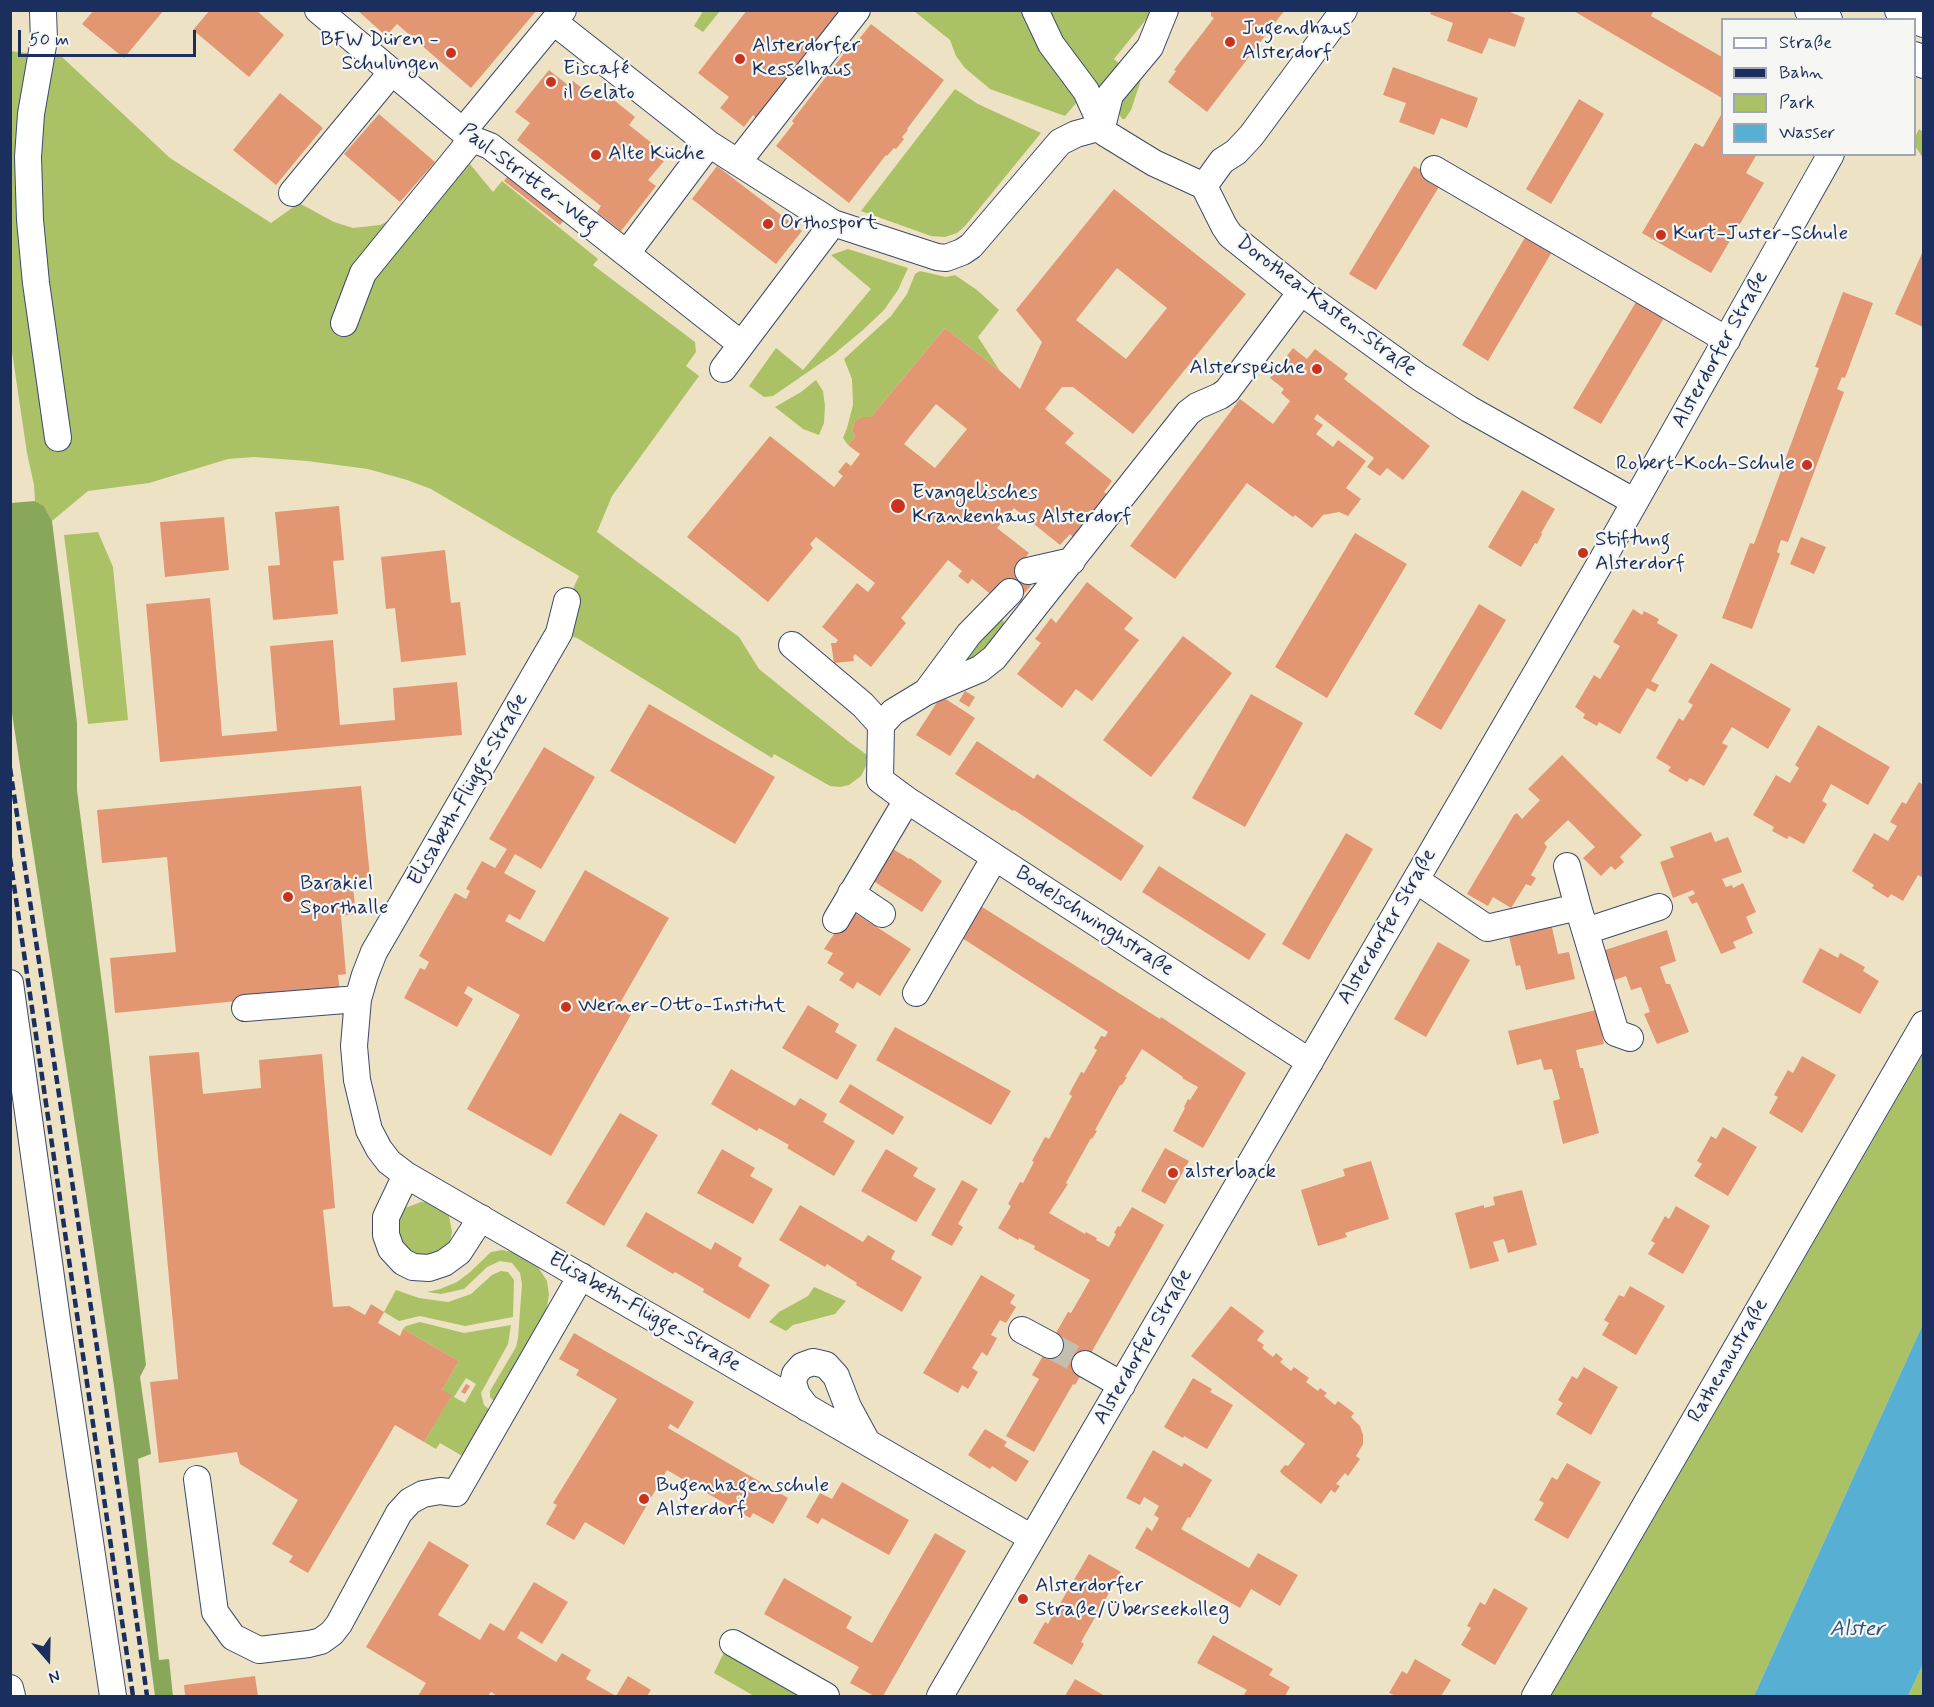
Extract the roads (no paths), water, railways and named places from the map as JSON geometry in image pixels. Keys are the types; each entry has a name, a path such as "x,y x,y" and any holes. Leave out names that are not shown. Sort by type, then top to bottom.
{"street":[{"name":"Paul-Stritter-Weg","path":"318,10 467,135 490,146 741,344"},
{"path":"738,162 857,10"},
{"path":"1035,10 1051,44 1086,91 1101,127 1110,137 1154,163 1204,186 1222,161 1236,152 1251,136 1344,10"},
{"path":"1101,127 1110,95 1150,47 1165,10"},
{"path":"43,12 44,40 31,114 28,156 30,220 36,283 58,438"},
{"path":"344,323 363,273 559,16 709,144 833,223 937,257 946,258 971,246 1060,142 1076,134 1101,127"},
{"path":"292,193 392,72"},
{"path":"627,253 709,144"},
{"name":"Alsterdorfer Straße","path":"940,1696 1635,502 1830,156"},
{"path":"1434,169 1727,340"},
{"name":"Dorothea-Kasten-Straße","path":"1204,186 1230,235 1301,292 1449,396 1635,502"},
{"path":"723,369 833,223"},
{"path":"792,645 863,705 881,725 892,712 926,692 980,669 994,658 1188,413 1227,391 1301,292"},
{"path":"1028,571 1072,561"},
{"path":"926,692 969,634 1010,592"},
{"name":"Elisabeth-Flügge-Straße","path":"567,601 560,633 374,952 358,999 354,1046 357,1080 369,1130 389,1162 406,1175 1032,1538"},
{"name":"Bodelschwinghstraße","path":"881,725 880,780 907,800 1310,1062"},
{"path":"836,920 907,800"},
{"path":"916,993 995,857"},
{"path":"1567,866 1616,1033 1630,1038"},
{"path":"1416,880 1487,928 1582,919 1659,907"},
{"path":"851,893 882,914"},
{"path":"10,983 57,1320 114,1696"},
{"path":"245,1008 358,999"},
{"name":"Rathenaustraße","path":"1535,1696 1923,1024"},
{"path":"406,1175 386,1217 386,1235 391,1249 403,1262 413,1267 429,1268 444,1263 459,1252 481,1218"},
{"path":"197,1479 215,1612 233,1637 259,1650 321,1641 339,1624 399,1513 410,1501 423,1494 440,1491 456,1493 581,1276"},
{"path":"1022,1330 1050,1345"},
{"path":"807,1408 797,1395 793,1383 795,1374 802,1366 813,1362 826,1365 836,1376 848,1407 867,1443"},
{"path":"1085,1364 1122,1385"},
{"path":"733,1643 826,1696"},
{"path":"10,1688 12,1696"}],"water":[{"name":"Alster","path":"1923,1324 1923,1664 1908,1696 1754,1696"}],"tunnel":[{"path":"1050,1345 1085,1364"}],"railway":[{"path":"10,768 147,1696"},
{"path":"10,858 133,1696"}],"place":[{"name":"Jugendhaus Alsterdorf","path":"1230,42"},
{"name":"BFW Düren - Schulungen","path":"451,53"},
{"name":"Alsterdorfer Kesselhaus","path":"740,59"},
{"name":"Eiscafé il Gelato","path":"551,82"},
{"name":"Alte Küche","path":"596,155"},
{"name":"Orthosport","path":"768,224"},
{"name":"Kurt-Juster-Schule","path":"1661,235"},
{"name":"Alsterspeiche","path":"1317,369"},
{"name":"Robert-Koch-Schule","path":"1807,465"},
{"name":"Evangelisches Krankenhaus Alsterdorf","path":"898,506"},
{"name":"Stiftung Alsterdorf","path":"1583,553"},
{"name":"Barakiel Sporthalle","path":"288,897"},
{"name":"Werner-Otto-Institut","path":"566,1007"},
{"name":"alsterback","path":"1173,1173"},
{"name":"Bugenhagenschule Alsterdorf","path":"644,1499"},
{"name":"Alsterdorfer Straße/Überseekolleg","path":"1023,1599"}]}
